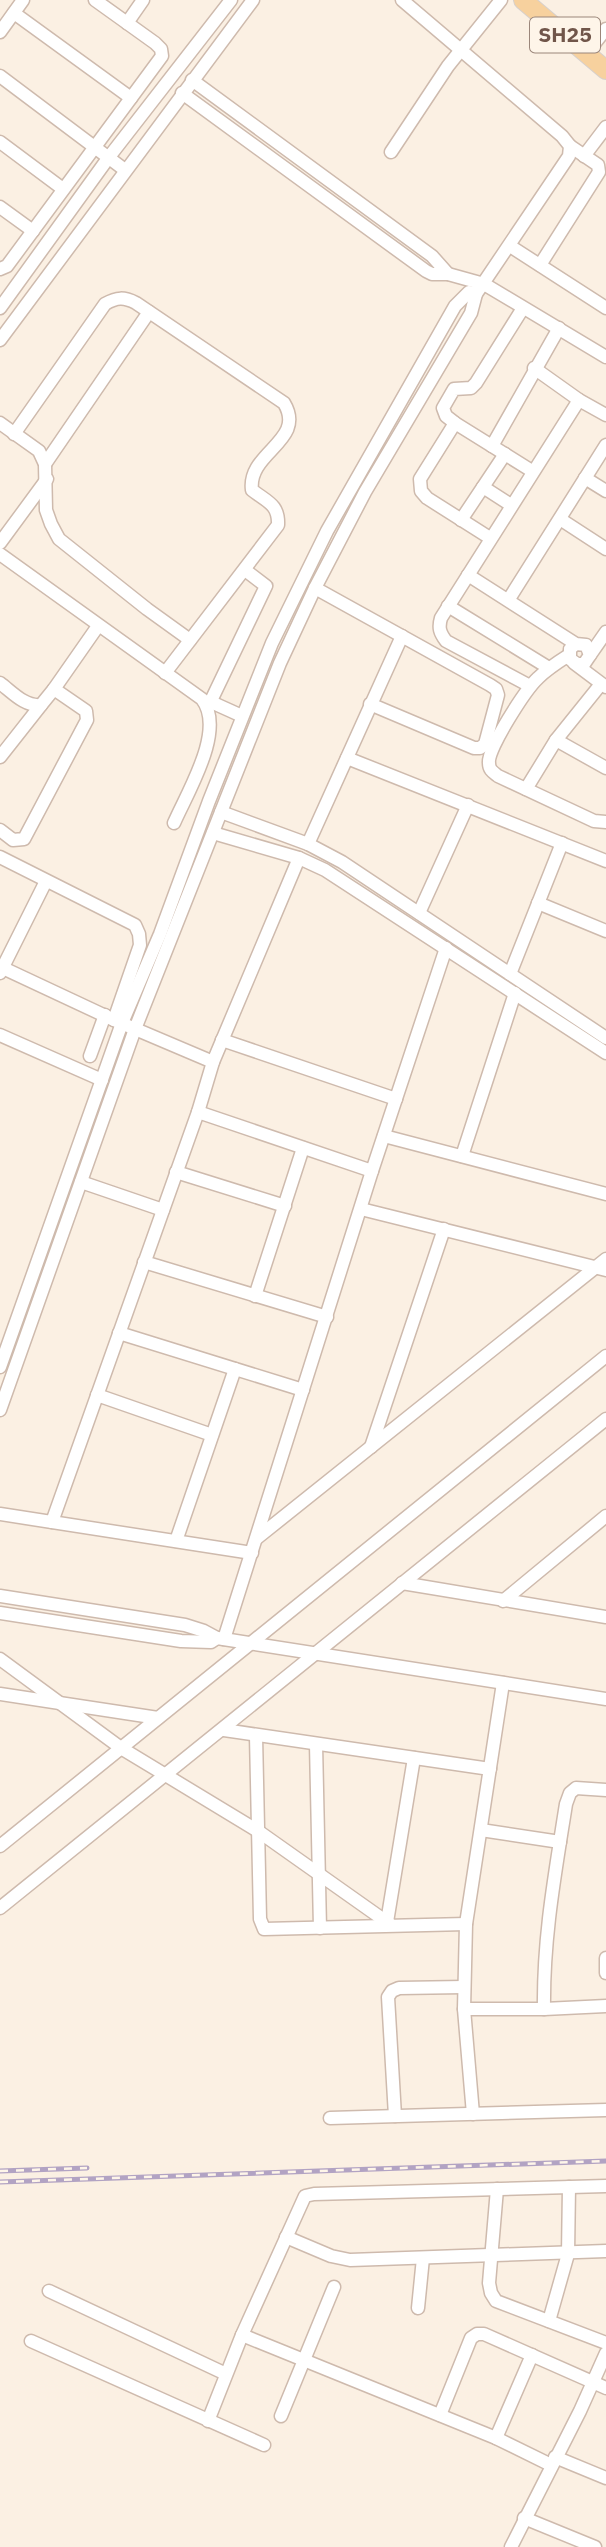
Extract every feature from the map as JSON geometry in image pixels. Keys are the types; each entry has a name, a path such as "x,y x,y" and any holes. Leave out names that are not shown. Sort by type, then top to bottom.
{"main road":[{"name":"SH25","path":"523,0 606,70"},
{"name":"SH25","path":"542,0 600,49"}],"street":[{"path":"0,32 23,0"},
{"path":"0,269 7,266 162,56 155,43 95,0"},
{"path":"127,23 143,0"},
{"path":"0,308 109,157 231,0"},
{"path":"0,340 181,93 253,0"},
{"path":"402,0 462,49 570,146 598,165 600,172 596,180 540,265"},
{"path":"391,152 435,84 501,0"},
{"path":"14,13 131,98"},
{"path":"600,49 606,29"},
{"path":"0,76 125,170"},
{"path":"191,80 432,257 448,274 523,309 606,357"},
{"path":"181,93 416,264 432,274 448,274"},
{"path":"584,156 606,127"},
{"path":"0,142 63,189"},
{"path":"0,1410 135,1029 280,663 315,587 389,449 471,313 480,289 569,156 570,146"},
{"path":"0,207 33,231"},
{"path":"510,246 606,308"},
{"path":"90,1056 114,1019 160,934 272,643 327,531 455,306 469,292 480,289"},
{"path":"14,434 105,304 114,299 125,298 149,312 284,403 289,412 285,435 254,470 251,479 252,490 279,514 278,525 164,673"},
{"path":"523,309 476,383 471,388 454,389 443,408 446,416 455,423 533,471"},
{"path":"45,464 149,312"},
{"path":"492,446 559,328"},
{"path":"534,368 579,400 606,415"},
{"path":"530,686 446,641 440,633 439,625 490,538 579,400"},
{"path":"455,423 420,479 421,491 427,498 490,538"},
{"path":"0,424 38,452 45,464 46,510 59,539 147,609 190,639"},
{"path":"509,599 606,445"},
{"path":"461,520 505,454"},
{"path":"585,478 606,491"},
{"path":"0,542 47,479"},
{"path":"483,487 511,505"},
{"path":"560,519 606,549"},
{"path":"0,554 202,699 242,716"},
{"path":"174,823 208,742 210,704 266,586 245,570"},
{"path":"468,575 509,599 584,664 606,632"},
{"path":"315,587 496,689 497,704 485,744 480,748 474,748 370,704"},
{"path":"449,606 549,668"},
{"path":"0,757 54,689 98,626"},
{"path":"309,844 402,636"},
{"path":"590,655 586,645 549,668 530,686 495,743 489,764 491,771 498,776 594,821 606,822"},
{"path":"526,789 556,740 603,685 573,654"},
{"path":"0,683 27,703 40,705"},
{"path":"0,830 13,840 24,839 87,720 86,710 54,689"},
{"path":"556,740 606,768"},
{"path":"347,758 606,861"},
{"path":"419,913 468,805"},
{"path":"221,812 309,844 342,862 606,1038"},
{"path":"213,833 299,858 345,881 606,1053"},
{"path":"510,974 562,843"},
{"path":"0,857 135,925 160,934"},
{"path":"52,1522 198,1112 212,1062 299,858"},
{"path":"46,881 1,970 212,1062"},
{"path":"538,903 606,931"},
{"path":"0,1367 102,1080 114,1019 140,945 135,925"},
{"path":"221,1639 257,1539 372,1171 446,948"},
{"path":"462,1157 515,993"},
{"path":"0,1035 102,1080"},
{"path":"222,1040 396,1099"},
{"path":"198,1112 372,1171"},
{"path":"384,1136 606,1194"},
{"path":"255,1296 303,1148"},
{"path":"176,1172 285,1206"},
{"path":"81,1182 163,1210"},
{"path":"361,1209 603,1265"},
{"path":"371,1447 444,1229"},
{"path":"144,1262 327,1317"},
{"path":"257,1539 603,1265"},
{"path":"119,1333 303,1390"},
{"path":"0,1846 606,1356"},
{"path":"176,1541 234,1369"},
{"path":"97,1395 212,1435"},
{"path":"0,1908 224,1730 314,1654 606,1419"},
{"path":"0,1514 252,1553"},
{"path":"503,1601 606,1516"},
{"path":"402,1583 606,1617"},
{"path":"0,1596 185,1625 221,1639 606,1699"},
{"path":"0,1613 181,1641 211,1642 221,1639"},
{"path":"0,1660 121,1748 258,1831 389,1924"},
{"path":"472,2113 464,2009 466,1924 503,1683"},
{"path":"1,1698 57,1702 158,1718"},
{"path":"224,1730 490,1769"},
{"path":"256,1735 260,1919 264,1928 466,1924"},
{"path":"316,1744 320,1928"},
{"path":"389,1924 414,1758"},
{"path":"544,2009 543,1962 566,1804 570,1793 576,1788 606,1790"},
{"path":"481,1830 560,1842"},
{"path":"606,1958 606,1973"},
{"path":"395,2116 388,1997 392,1991 399,1988 464,1987"},
{"path":"464,2009 606,2006"},
{"path":"330,2118 606,2110"},
{"path":"208,2421 242,2335 305,2196 314,2193 606,2186"},
{"path":"549,2321 568,2254 569,2187"},
{"path":"497,2189 489,2283 496,2301 606,2343"},
{"path":"286,2237 341,2259 606,2251"},
{"path":"418,2308 423,2258"},
{"path":"281,2416 334,2287"},
{"path":"49,2291 226,2374"},
{"path":"440,2415 471,2338 477,2334 484,2334 606,2388"},
{"path":"242,2335 553,2461 606,2478"},
{"path":"31,2340 264,2445"},
{"path":"511,2547 606,2354"},
{"path":"496,2438 532,2355"},
{"path":"524,2518 594,2547"}],"railway":[{"path":"0,2182 606,2161"},
{"path":"0,2171 87,2168"}]}
